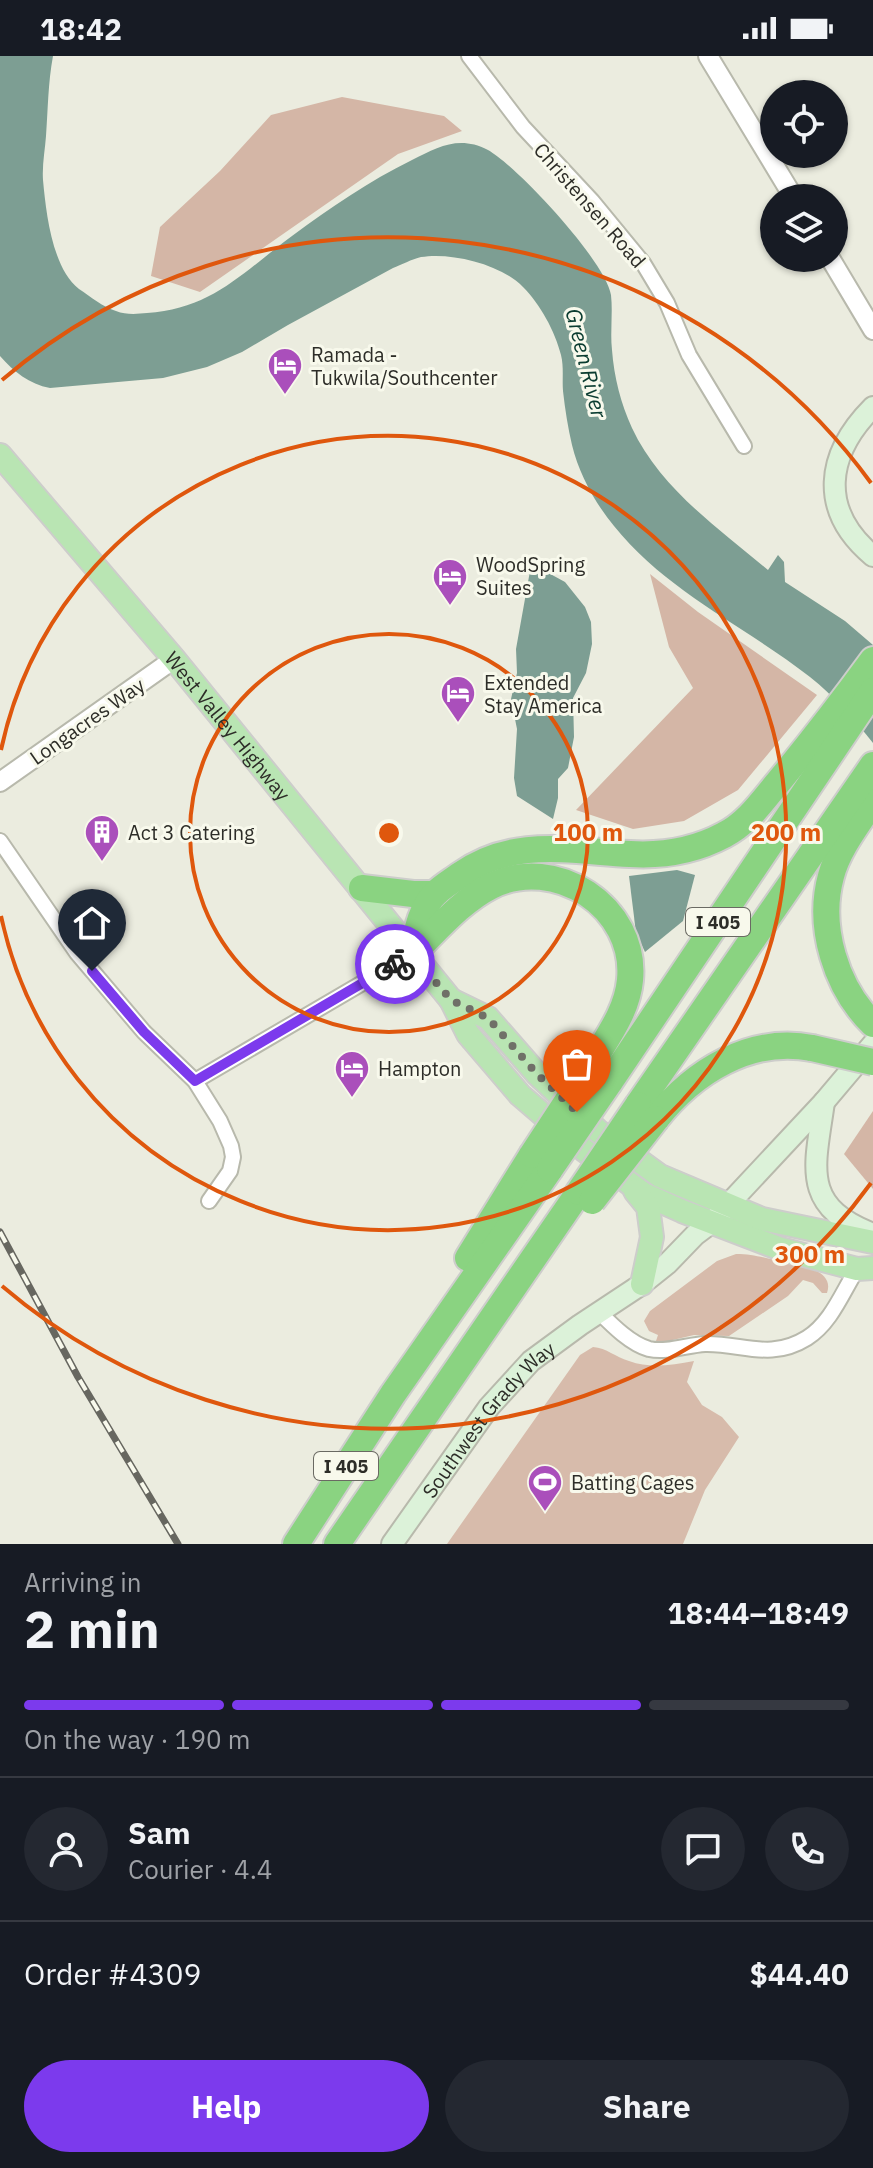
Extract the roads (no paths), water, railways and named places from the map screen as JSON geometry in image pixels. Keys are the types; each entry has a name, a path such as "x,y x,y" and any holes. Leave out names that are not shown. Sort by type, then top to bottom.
{"highway":[{"path":"412,954 419,924 433,894 488,859 518,850 585,849 659,854 709,843 729,833 819,751 873,660"},
{"name":"I 405","path":"296,1544 599,1075 819,751 873,691"},
{"name":"I 405","path":"337,1544 416,1429 500,1324 586,1196 866,800 873,765"},
{"path":"866,800 831,876 828,898 830,944 838,972 850,995 873,1024"},
{"path":"412,954 465,903 503,881 528,876 542,877 583,890 603,906 619,927 629,957 631,977 628,995 599,1075"},
{"path":"362,888 433,894"},
{"path":"647,1112 724,1061 767,1047 787,1045 812,1048 873,1062"}],"main road":[{"path":"873,407 857,423 841,449 835,488 842,518 849,531 873,556"},
{"name":"West Valley Highway","path":"0,455 174,659 362,888 451,1000 468,1034 520,1095 629,1184"},
{"name":"West Valley Highway","path":"451,1000 488,1018 537,1074 598,1131 660,1176 764,1219 873,1242"},
{"name":"Southwest Grady Way","path":"392,1544 489,1407 531,1361 667,1264 728,1206 873,1044"},
{"path":"824,1102 817,1151 817,1183 835,1215 873,1234"},
{"path":"629,1184 644,1194 711,1223 781,1249 865,1269"},
{"path":"629,1184 648,1207 651,1220 652,1237 642,1284"}],"street":[{"name":"Christensen Road","path":"469,56 521,126 610,221 643,263 667,303 689,355 744,446"},
{"path":"708,56 786,184"},
{"path":"838,272 873,330"},
{"name":"Longacres Way","path":"0,782 174,659"},
{"path":"0,841 77,953 144,1032 195,1081 220,1121 233,1157 230,1171 209,1201"},
{"path":"195,1081 412,954"},
{"path":"600,1313 646,1348 658,1350 710,1344 776,1351 803,1341 816,1332 865,1269"}],"water":[{"name":"Green River","path":"0,56 53,56 43,174 52,239 62,268 70,280 102,304 124,313 170,310 209,296 350,195 431,151 449,144 468,143 488,150 502,160 559,216 606,280 611,295 612,350 619,390 632,428 658,470 692,506 768,570 778,555 784,562 785,582 845,621 873,645 873,743 819,684 682,589 635,549 614,526 588,488 575,456 563,391 562,360 551,327 523,287 489,266 446,256 414,259 242,352 207,367 163,378 50,388 35,384 16,372 0,356"},
{"path":"543,570 565,582 585,607 591,622 592,644 586,673 573,698 574,737 568,768 558,779 553,819 517,796 514,778 517,729 511,699 517,673 516,649 530,571"},
{"path":"677,870 695,875 683,921 645,952 636,933 629,876"}],"railway":[{"path":"0,1232 78,1377 178,1544"}],"place":[{"name":"Ramada - Tukwila/Southcenter","path":"285,396"},
{"name":"WoodSpring Suites","path":"450,607"},
{"name":"Extended Stay America","path":"458,724"},
{"name":"Act 3 Catering","path":"102,863"},
{"name":"Hampton","path":"352,1099"},
{"name":"Batting Cages","path":"545,1513"}]}
